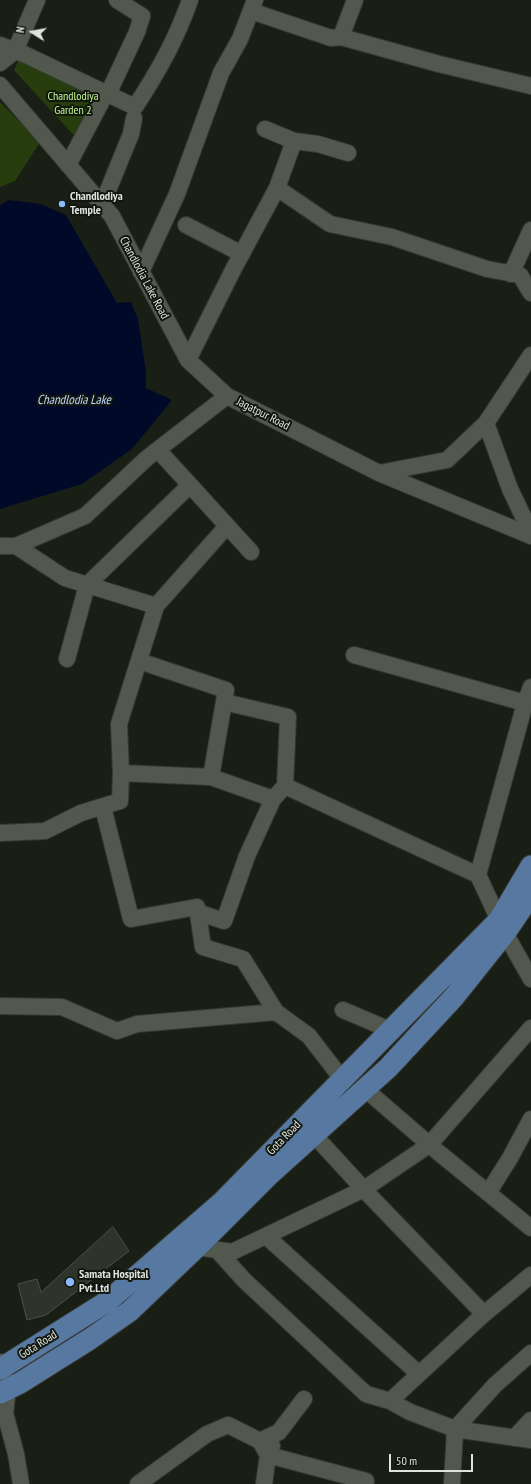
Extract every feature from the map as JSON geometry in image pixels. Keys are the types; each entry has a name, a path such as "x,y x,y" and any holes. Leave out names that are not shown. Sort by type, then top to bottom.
{"main road":[{"name":"Gota Road","path":"3,1400 130,1311 207,1249 268,1176 388,1068 454,997 502,927 531,866"},
{"name":"Gota Road","path":"0,1366 108,1301 220,1203 390,1030 502,927 531,895"}],"street":[{"path":"0,63 7,48 37,0"},
{"path":"68,165 107,94 137,32 142,16 117,0"},
{"path":"7,48 136,107 160,69 181,25 190,0"},
{"path":"341,37 355,0"},
{"path":"141,272 177,194 221,73 240,39 253,6 331,38 341,37 438,64 531,86"},
{"name":"Chandlodia Lake Road","path":"1,89 112,216 188,360 227,396"},
{"path":"102,205 131,134 134,118"},
{"path":"265,129 294,142 318,144 348,153"},
{"path":"188,360 277,188 294,142"},
{"path":"277,188 330,224 392,237 487,269 520,276 531,293"},
{"path":"186,225 242,254"},
{"path":"511,274 531,230"},
{"path":"379,473 447,460 486,423 531,356"},
{"name":"Jagatpur Road","path":"8,546 85,516 147,458 227,396 379,473 531,536"},
{"path":"486,423 510,489 531,532"},
{"path":"158,450 251,552"},
{"path":"67,659 87,585 190,485"},
{"path":"0,833 45,831 81,813 120,801 121,773 119,724 156,606 227,526"},
{"path":"8,546 65,578 156,606"},
{"path":"354,655 525,703"},
{"path":"139,661 226,690 211,777"},
{"path":"531,686 478,875 502,927 531,979"},
{"path":"197,912 224,921 246,856 272,799 285,786 288,717 224,702"},
{"path":"121,773 211,777 272,799"},
{"path":"285,786 478,875"},
{"path":"102,807 131,919 197,907 203,947 243,959 276,1012 309,1036 342,1079"},
{"path":"0,1006 62,1007 117,1031 137,1024 276,1012"},
{"path":"343,1010 390,1030"},
{"path":"207,1249 232,1252 364,1189 429,1145 531,1028"},
{"path":"365,1089 429,1145 531,1228"},
{"path":"488,1193 510,1158 531,1119"},
{"path":"314,1135 484,1314"},
{"path":"266,1236 419,1374"},
{"path":"207,1249 244,1280 366,1394 390,1401 410,1412 455,1429 531,1440"},
{"path":"390,1401 484,1314 531,1274"},
{"path":"452,1484 455,1429 495,1385 531,1353"},
{"path":"0,1366 3,1400 16,1454 21,1484"},
{"path":"264,1484 268,1455 279,1432 304,1399"},
{"path":"514,1438 531,1420"},
{"path":"138,1484 207,1434 228,1425 260,1441 268,1455 366,1481"},
{"path":"260,1441 279,1432"}],"green space":[{"name":"Chandlodiya Garden 2","path":"22,54 100,97 78,140 14,70"},
{"path":"0,102 40,142 15,181 0,187"}],"water":[{"name":"Chandlodia Lake","path":"9,200 41,204 66,215 117,303 131,302 138,319 146,372 146,388 172,400 132,449 82,484 0,509 0,205"}],"building":[{"path":"113,1227 129,1251 46,1315 27,1320 18,1284 37,1279 41,1292"}],"place":[{"name":"Chandlodiya Temple","path":"62,204"},
{"name":"Samata Hospital Pvt.Ltd","path":"70,1282"}]}
